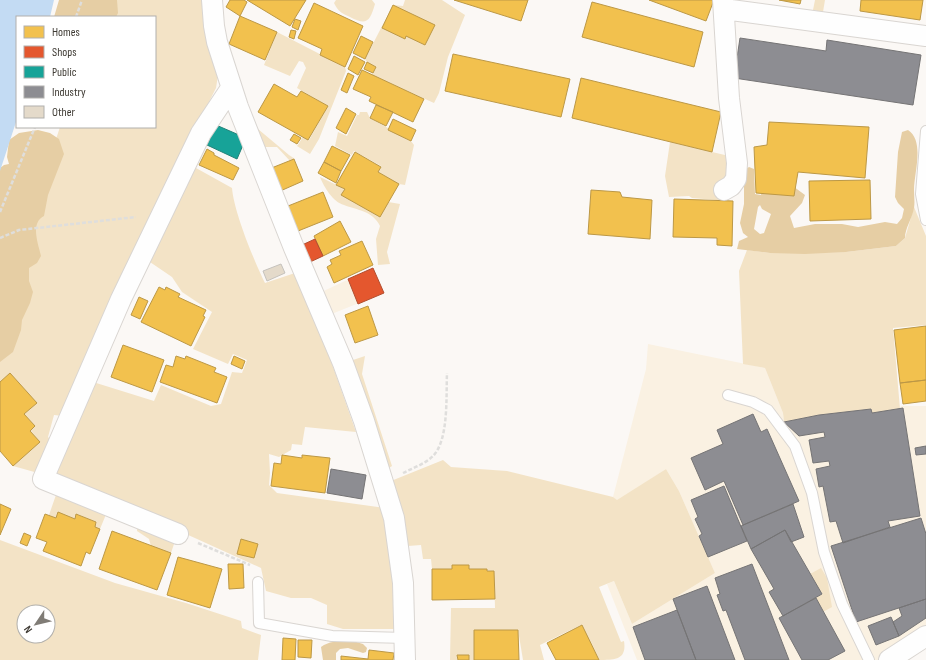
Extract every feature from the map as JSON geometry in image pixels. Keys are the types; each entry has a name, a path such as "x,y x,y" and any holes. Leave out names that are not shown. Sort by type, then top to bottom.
{"street":[{"path":"212,0 217,42 231,88 294,248 343,363 394,518 403,583 405,660"},
{"path":"724,190 731,186 736,180 737,163 729,98 724,4 926,36"},
{"path":"178,534 43,479 121,299 201,133 231,88"},
{"path":"889,660 926,636"}],"lane":[{"path":"926,131 921,194 926,220"},
{"path":"728,395 753,402 768,410 795,446 812,493 824,552 842,604 869,660"},
{"path":"258,582 260,624 332,636 405,638"}],"path":[{"path":"76,16 82,0"},
{"path":"0,212 35,128"},
{"path":"0,238 19,230 162,214"},
{"path":"384,484 427,461 439,448 443,435 447,373"},
{"path":"178,534 254,567 258,574 258,582"}],"shaded area":[{"path":"59,0 117,0 118,13 116,16 54,16"},
{"path":"104,0 204,0 218,75 216,88 111,296 81,365 84,367 63,416 54,415 48,437 53,443 38,473 13,466 39,442 30,431 35,426 24,414 37,403 10,373 0,382 0,309 60,128 156,128 156,16 98,16"},
{"path":"336,0 372,0 375,4 369,18 364,21 360,21 340,12 334,3"},
{"path":"405,0 442,0 465,15 448,57 439,93 434,103 372,75 376,67 367,62 365,59 393,5 403,6"},
{"path":"815,0 825,0 823,12 813,10"},
{"path":"277,32 345,67 346,71 319,139 310,154 297,146 303,137 309,140 328,106 297,88 306,68 303,62 299,61 290,76 264,65"},
{"path":"360,112 367,112 370,118 411,141 414,145 405,185 399,184 378,172 381,166 354,151 352,155 335,146 338,132 347,136 357,115 359,115"},
{"path":"258,129 295,159 290,161 277,147 262,147 255,131"},
{"path":"38,130 50,133 59,139 64,154 48,195 44,216 37,223 36,234 41,256 37,263 29,268 29,281 33,292 30,303 22,320 21,330 13,352 0,362 0,168 9,164 7,157 9,140 19,133"},
{"path":"908,130 913,135 916,142 917,158 914,183 914,208 905,238 896,246 846,252 805,254 770,253 737,249 739,241 748,237 743,233 740,223 744,204 744,177 746,169 749,167 754,169 755,194 761,195 762,188 786,181 805,195 802,203 790,216 794,228 815,224 842,224 858,227 885,222 897,224 902,218 904,209 895,197 898,152 902,132","holes":["760,205 762,209 771,214 764,233 760,234 754,229 758,207"]},
{"path":"670,142 729,156 727,170 728,201 692,198 689,196 669,197 665,176"},
{"path":"196,168 232,188 240,223 265,283 295,273 325,344 356,432 305,427 302,445 292,444 291,450 279,457 269,454 269,485 277,493 385,508 392,538 397,629 343,629 327,624 327,605 311,598 291,598 266,591 261,568 56,475 93,382 154,401 161,385 211,406 221,404 232,372 242,373 247,360 233,354 228,364 193,349 212,312 182,292 172,277 147,260 190,172"},
{"path":"320,177 345,189 342,194 400,204 387,252 390,264 378,265 376,239 380,226 377,221 369,214 336,201 326,189"},
{"path":"914,207 926,236 926,325 893,328 900,409 872,413 871,409 819,415 784,422 783,413 765,368 743,364 739,271 747,250 770,253 846,252 896,246 905,238"},
{"path":"373,268 384,293 324,317 315,295"},
{"path":"648,344 765,368 783,413 784,422 819,415 871,409 872,413 900,409 901,406 926,406 926,636 889,660 637,660 607,584 614,581 632,624 715,573 679,491 666,469 617,501 613,497 646,369"},
{"path":"365,356 362,374 392,466 389,468 353,360"},
{"path":"443,460 451,467 507,471 613,497 617,500 666,469 679,491 715,573 632,624 614,581 599,587 621,642 624,641 624,652 619,658 599,660 581,625 540,645 544,660 523,660 518,630 474,630 474,660 450,660 451,608 495,608 494,571 469,569 468,565 452,565 452,569 432,569 431,559 423,559 421,545 408,546 391,481"},
{"path":"57,492 107,512 100,529 95,527 96,522 77,514 75,519 58,513 56,518 49,515"},
{"path":"137,526 176,538 171,553 151,546 149,539 137,531"},
{"path":"0,540 115,583 186,603 241,621 242,628 261,635 258,660 0,660"},
{"path":"821,568 827,578 832,607 823,612 816,598 822,594 810,574"},
{"path":"346,639 363,644 367,648 366,652 363,653 348,648 340,649 336,653 336,660 323,660 321,647"}],"water":[{"path":"0,0 54,0 50,16 16,16 16,122 0,171"}],"building: Homes":[{"path":"230,0 244,0 247,2 240,16 226,7"},
{"path":"247,0 306,0 290,26"},
{"path":"454,0 528,0 521,21"},
{"path":"649,0 714,0 706,21"},
{"path":"779,0 801,0 800,4"},
{"path":"861,0 923,0 920,20 860,11"},
{"path":"592,2 703,32 694,67 582,37"},
{"path":"314,3 363,26 345,67 320,55 322,49 298,38"},
{"path":"393,5 435,25 425,45 406,36 405,39 382,28"},
{"path":"240,16 277,32 265,60 229,44"},
{"path":"295,19 301,21 298,30 292,27"},
{"path":"291,30 296,31 294,39 289,37"},
{"path":"361,36 373,42 365,59 353,53"},
{"path":"453,54 570,79 561,117 445,91"},
{"path":"354,56 365,62 358,75 348,69"},
{"path":"367,62 376,67 373,73 364,69"},
{"path":"362,70 424,99 413,122 369,101 371,97 353,89"},
{"path":"348,73 354,76 347,93 341,90"},
{"path":"581,78 721,112 712,152 572,118"},
{"path":"274,84 297,97 301,91 328,106 308,140 258,112"},
{"path":"376,105 393,112 386,126 370,118"},
{"path":"346,108 356,114 346,134 336,128"},
{"path":"393,119 416,130 411,141 388,130"},
{"path":"769,122 869,127 865,178 798,172 794,196 756,193 754,147 767,145"},
{"path":"294,134 301,138 297,144 290,140"},
{"path":"332,146 350,155 341,171 324,162"},
{"path":"207,149 214,153 214,155 239,168 233,180 199,165"},
{"path":"355,152 381,167 378,172 399,184 380,217 341,195 345,189 336,185"},
{"path":"294,159 303,181 278,192 269,169"},
{"path":"324,162 341,171 336,183 318,173"},
{"path":"870,180 871,219 810,221 809,181"},
{"path":"591,190 620,192 622,197 652,200 650,239 588,234"},
{"path":"323,192 333,217 298,231 288,206"},
{"path":"674,199 733,201 732,246 717,245 717,238 673,237"},
{"path":"340,221 351,242 323,256 314,236"},
{"path":"362,241 373,265 334,283 327,267 332,264 330,260 341,255 339,251"},
{"path":"159,287 165,290 166,287 180,294 178,297 206,310 203,316 205,317 191,346 141,322"},
{"path":"139,297 148,301 140,319 131,315"},
{"path":"368,306 378,335 355,343 345,315"},
{"path":"926,326 926,380 900,383 894,330"},
{"path":"123,345 164,360 152,392 111,377"},
{"path":"176,356 185,359 186,356 216,368 214,372 227,377 217,403 160,382 166,365 173,367"},
{"path":"234,356 245,361 242,369 231,364"},
{"path":"10,373 37,403 24,414 35,426 30,431 40,442 13,466 0,451 0,382"},
{"path":"926,380 926,401 903,404 900,383"},
{"path":"282,455 302,458 302,455 330,458 325,493 271,486 274,463 281,464"},
{"path":"0,504 11,509 0,535"},
{"path":"58,512 75,519 76,514 96,522 95,527 100,529 90,554 86,552 81,566 43,551 47,542 36,538 45,514 56,518"},
{"path":"112,531 171,553 157,590 99,569"},
{"path":"24,533 31,536 27,546 20,543"},
{"path":"241,539 258,544 254,558 237,554"},
{"path":"178,557 222,569 210,608 167,595"},
{"path":"228,564 243,564 244,588 229,589"},
{"path":"452,565 469,565 469,569 487,569 487,571 494,571 495,599 432,600 432,569 452,569"},
{"path":"582,625 599,660 556,660 547,643"},
{"path":"474,630 518,630 519,660 474,660"},
{"path":"283,638 296,639 295,660 282,660"},
{"path":"298,640 312,640 311,658 298,657"},
{"path":"369,650 394,653 393,660 341,660 341,656 368,659"},
{"path":"457,655 469,655 469,660 458,660"}],"building: Shops":[{"path":"315,239 323,256 310,262 302,245"},
{"path":"373,268 384,293 358,304 348,279"}],"building: Public":[{"path":"216,125 246,138 237,159 207,145"}],"building: Industry":[{"path":"740,38 826,51 827,40 921,55 913,105 734,78"},
{"path":"903,408 920,516 888,521 890,527 843,543 836,521 830,522 823,486 819,487 816,469 830,466 829,461 813,463 809,440 825,437 824,432 799,436 784,422 819,415 871,409 872,413"},
{"path":"753,414 761,432 767,429 799,501 743,525 724,481 705,490 691,458 723,444 717,430"},
{"path":"926,446 926,454 916,455 915,448"},
{"path":"331,469 366,475 362,499 327,493"},
{"path":"724,486 747,541 708,557 699,536 702,534 695,519 698,517 691,500"},
{"path":"793,504 804,537 791,542 785,530 751,549 741,526"},
{"path":"921,518 926,534 926,599 856,622 831,546"},
{"path":"785,530 822,594 783,616 769,592 774,589 751,549"},
{"path":"752,564 789,660 745,660 726,610 723,611 717,595 720,594 715,578"},
{"path":"707,586 735,660 696,660 673,599"},
{"path":"816,598 845,651 828,660 802,660 779,618"},
{"path":"926,599 926,618 899,636 893,622 902,616 899,608"},
{"path":"677,610 696,660 645,660 633,627"},
{"path":"891,617 899,636 876,645 868,626"}],"building: Other":[{"path":"281,264 285,273 267,281 263,271"}]}
